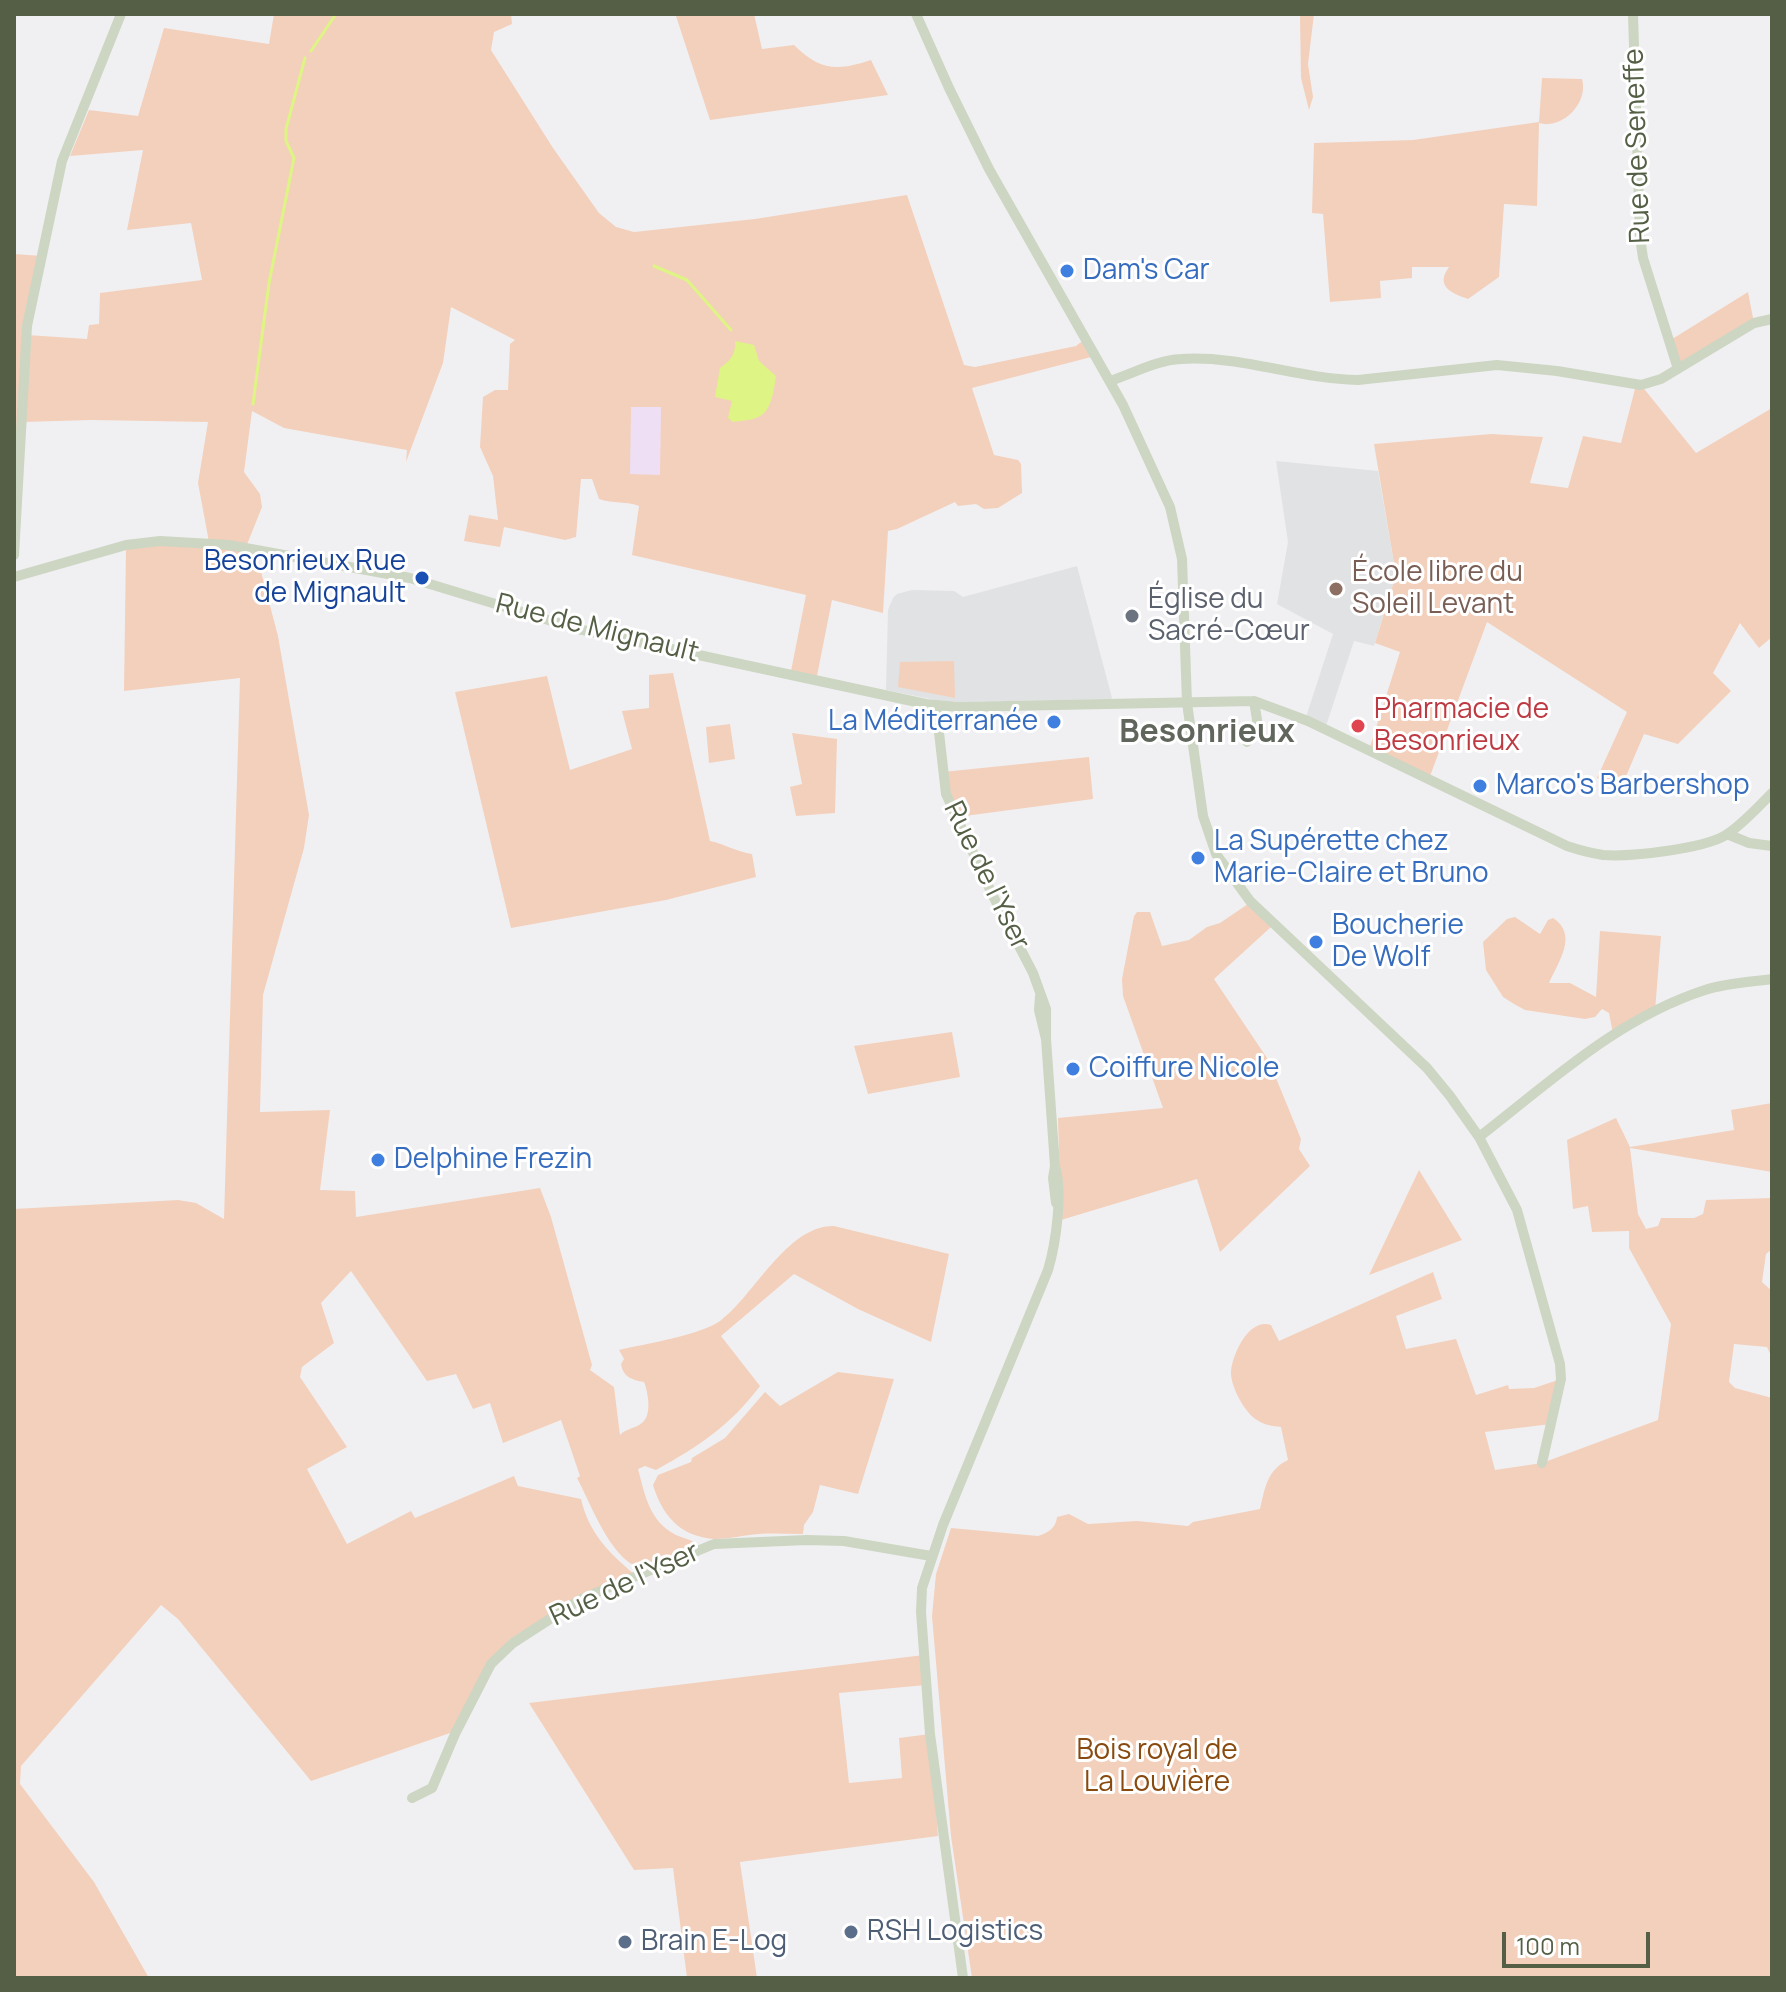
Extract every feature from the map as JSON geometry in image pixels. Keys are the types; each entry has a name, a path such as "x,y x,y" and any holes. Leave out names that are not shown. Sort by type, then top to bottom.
{"street":[{"path":"14,555 27,326 62,161 121,14"},
{"path":"916,14 989,169 1110,381 1158,478 1176,528 1184,588 1187,703 1203,816 1212,845 1231,879 1274,925 1427,1068 1479,1137 1517,1210 1559,1358 1561,1379 1542,1463"},
{"name":"Rue de Seneffe","path":"1633,14 1640,237 1643,258 1678,369"},
{"path":"1110,381 1179,359 1262,365 1346,380 1497,365 1641,385 1661,379 1754,323 1772,319"},
{"name":"Rue de Mignault","path":"14,577 126,545 160,541 229,545 410,578 578,629 936,706 1254,701 1308,721 1584,852 1624,855 1709,842 1727,834"},
{"path":"1247,742 1258,726 1254,701"},
{"name":"Rue de l'Yser","path":"936,706 946,794 993,896 1028,962 1040,996 1058,1177 1055,1239 1048,1270 931,1556 922,1588 930,1734 963,1978"},
{"path":"1772,793 1727,834 1749,843 1772,846"},
{"path":"1479,1137 1601,1042 1633,1022 1704,991 1772,979"},
{"name":"Rue de l'Yser","path":"412,1798 432,1788 455,1734 491,1664 513,1643 581,1599 714,1544 844,1541 931,1556"}],"shaded area":[{"path":"735,341 754,345 759,361 776,376 772,399 763,414 733,422 728,418 732,401 715,397 720,368 732,356"},
{"name":"École libre du Soleil Levant","path":"1276,461 1378,471 1396,575 1374,646 1354,641 1325,729 1305,720 1333,634 1277,604 1288,542"},
{"path":"1077,566 1112,698 960,702 886,690 888,610 897,594 912,590 954,591 963,597"}],"green space":[{"path":"274,14 511,14 512,24 494,32 491,50 553,148 599,213 616,227 634,232 755,219 907,195 964,365 975,367 1076,346 1085,339 1095,356 972,388 994,455 1018,460 1021,464 1022,493 998,508 984,509 976,504 958,506 955,502 888,531 883,613 832,600 817,676 791,671 806,595 632,555 639,506 599,499 592,479 581,479 576,537 565,540 504,527 500,547 464,541 469,515 498,520 493,476 480,447 483,397 495,390 508,390 510,344 515,340 451,307 443,363 406,462 407,450 284,428 252,411 244,472 260,494 262,507 246,547 255,549 278,636 309,815 304,848 263,995 260,1112 330,1110 320,1190 355,1191 356,1217 540,1188 592,1365 590,1370 614,1387 620,1435 643,1422 648,1414 648,1403 644,1382 626,1375 619,1350 686,1335 720,1321 786,1249 801,1237 817,1229 834,1226 949,1254 931,1342 858,1309 794,1274 721,1336 760,1386 737,1413 700,1443 656,1470 645,1466 638,1469 654,1515 667,1529 699,1546 647,1568 635,1566 624,1558 604,1532 577,1478 580,1476 561,1420 503,1443 490,1403 473,1409 456,1374 427,1381 351,1271 321,1303 334,1343 302,1367 300,1377 347,1447 307,1469 347,1544 411,1511 415,1518 514,1476 518,1486 581,1499 589,1522 601,1541 634,1574 579,1597 509,1640 453,1732 311,1781 178,1619 161,1605 21,1766 20,1784 94,1882 149,1978 14,1978 14,1209 178,1200 196,1203 224,1219 240,678 124,691 126,545 209,542 198,483 208,422 23,422 14,555 14,254 42,256 27,335 87,339 89,325 99,324 100,293 202,280 191,223 127,230 143,150 70,156 89,110 138,116 164,28 269,44"},
{"path":"754,14 762,49 794,45 812,60 839,67 871,60 888,95 710,120 676,16"},
{"path":"1300,14 1314,14 1308,64 1313,97 1309,110 1301,78"},
{"path":"1542,78 1582,79 1583,88 1572,113 1556,122 1539,123 1537,206 1504,204 1499,277 1468,299 1444,284 1449,267 1412,267 1412,278 1380,281 1381,298 1330,302 1323,214 1312,213 1314,143 1413,140 1539,122"},
{"path":"1748,292 1754,323 1678,369 1669,341"},
{"path":"1636,385 1641,385 1696,453 1772,408 1772,637 1759,648 1740,623 1713,673 1731,691 1678,744 1644,734 1621,788 1597,778 1627,712 1487,622 1429,779 1369,750 1400,652 1375,643 1396,575 1374,444 1491,434 1543,437 1530,483 1568,488 1583,436 1621,443"},
{"path":"954,661 955,698 898,687 900,662"},
{"path":"673,673 710,841 752,854 756,877 666,900 511,928 455,692 547,676 570,770 632,749 622,711 649,708 649,675"},
{"path":"730,724 735,759 709,763 706,727"},
{"path":"792,733 837,739 835,813 796,816 790,787 802,784"},
{"path":"1089,757 1093,799 957,817 943,772"},
{"path":"1248,904 1271,927 1214,979 1269,1061 1301,1139 1299,1149 1310,1166 1220,1252 1197,1179 1061,1220 1058,1118 1163,1108 1123,996 1122,979 1134,916 1137,912 1150,912 1162,946 1189,940"},
{"path":"1515,917 1540,934 1548,920 1553,918 1561,925 1566,940 1549,983 1570,983 1596,997 1600,931 1661,936 1655,1011 1613,1034 1609,1013 1602,1009 1595,1017 1585,1019 1525,1010 1503,997 1486,970 1483,942 1507,919"},
{"path":"952,1032 960,1077 868,1094 854,1046"},
{"name":"Bois royal de La Louvière","path":"1772,1103 1772,1172 1630,1148 1638,1214 1646,1229 1658,1226 1661,1218 1694,1218 1703,1214 1706,1200 1772,1198 1772,1249 1766,1254 1762,1282 1772,1291 1772,1358 1767,1347 1734,1344 1729,1382 1735,1388 1772,1398 1772,1978 972,1978 951,1836 932,1616 936,1574 951,1528 1038,1536 1051,1530 1057,1517 1069,1514 1088,1524 1137,1521 1188,1526 1193,1522 1260,1509 1271,1474 1288,1460 1281,1427 1265,1424 1252,1416 1233,1384 1232,1364 1249,1332 1263,1324 1271,1325 1279,1341 1433,1272 1442,1299 1396,1316 1406,1349 1456,1339 1476,1395 1508,1385 1509,1389 1534,1388 1561,1379 1551,1424 1485,1432 1495,1470 1542,1463 1658,1420 1671,1324 1629,1248 1629,1231 1592,1232 1588,1206 1573,1209 1567,1140 1616,1118 1630,1147 1734,1130 1731,1110"},
{"path":"1419,1170 1462,1240 1369,1275"},
{"path":"838,1372 894,1379 858,1494 820,1485 803,1534 759,1534 715,1539 682,1529 667,1515 653,1485 658,1475 691,1462 692,1458 725,1438 765,1392 780,1406"},
{"path":"924,1655 926,1685 839,1693 849,1783 902,1778 899,1738 930,1734 938,1836 740,1862 757,1978 687,1978 673,1868 634,1870 529,1703"}],"sand":[{"path":"631,407 661,407 660,475 630,474"}],"waterway":[{"path":"311,51 336,14"},
{"path":"253,404 269,283 294,158 286,141 286,129 305,58"},
{"path":"654,266 687,280 731,330"}],"place":[{"name":"Dam's Car","path":"1067,271"},
{"name":"Besonrieux Rue de Mignault","path":"422,578"},
{"name":"École libre du Soleil Levant","path":"1336,589"},
{"name":"Église du Sacré-Cœur","path":"1132,616"},
{"name":"La Méditerranée","path":"1054,722"},
{"name":"Pharmacie de Besonrieux","path":"1358,726"},
{"name":"Marco's Barbershop","path":"1480,786"},
{"name":"La Supérette chez Marie-Claire et Bruno","path":"1198,858"},
{"name":"Boucherie De Wolf","path":"1316,942"},
{"name":"Coiffure Nicole","path":"1073,1069"},
{"name":"Delphine Frezin","path":"378,1160"},
{"name":"RSH Logistics","path":"851,1932"},
{"name":"Brain E-Log","path":"625,1942"}],"district":[{"name":"Besonrieux","path":"1207,733"}]}
